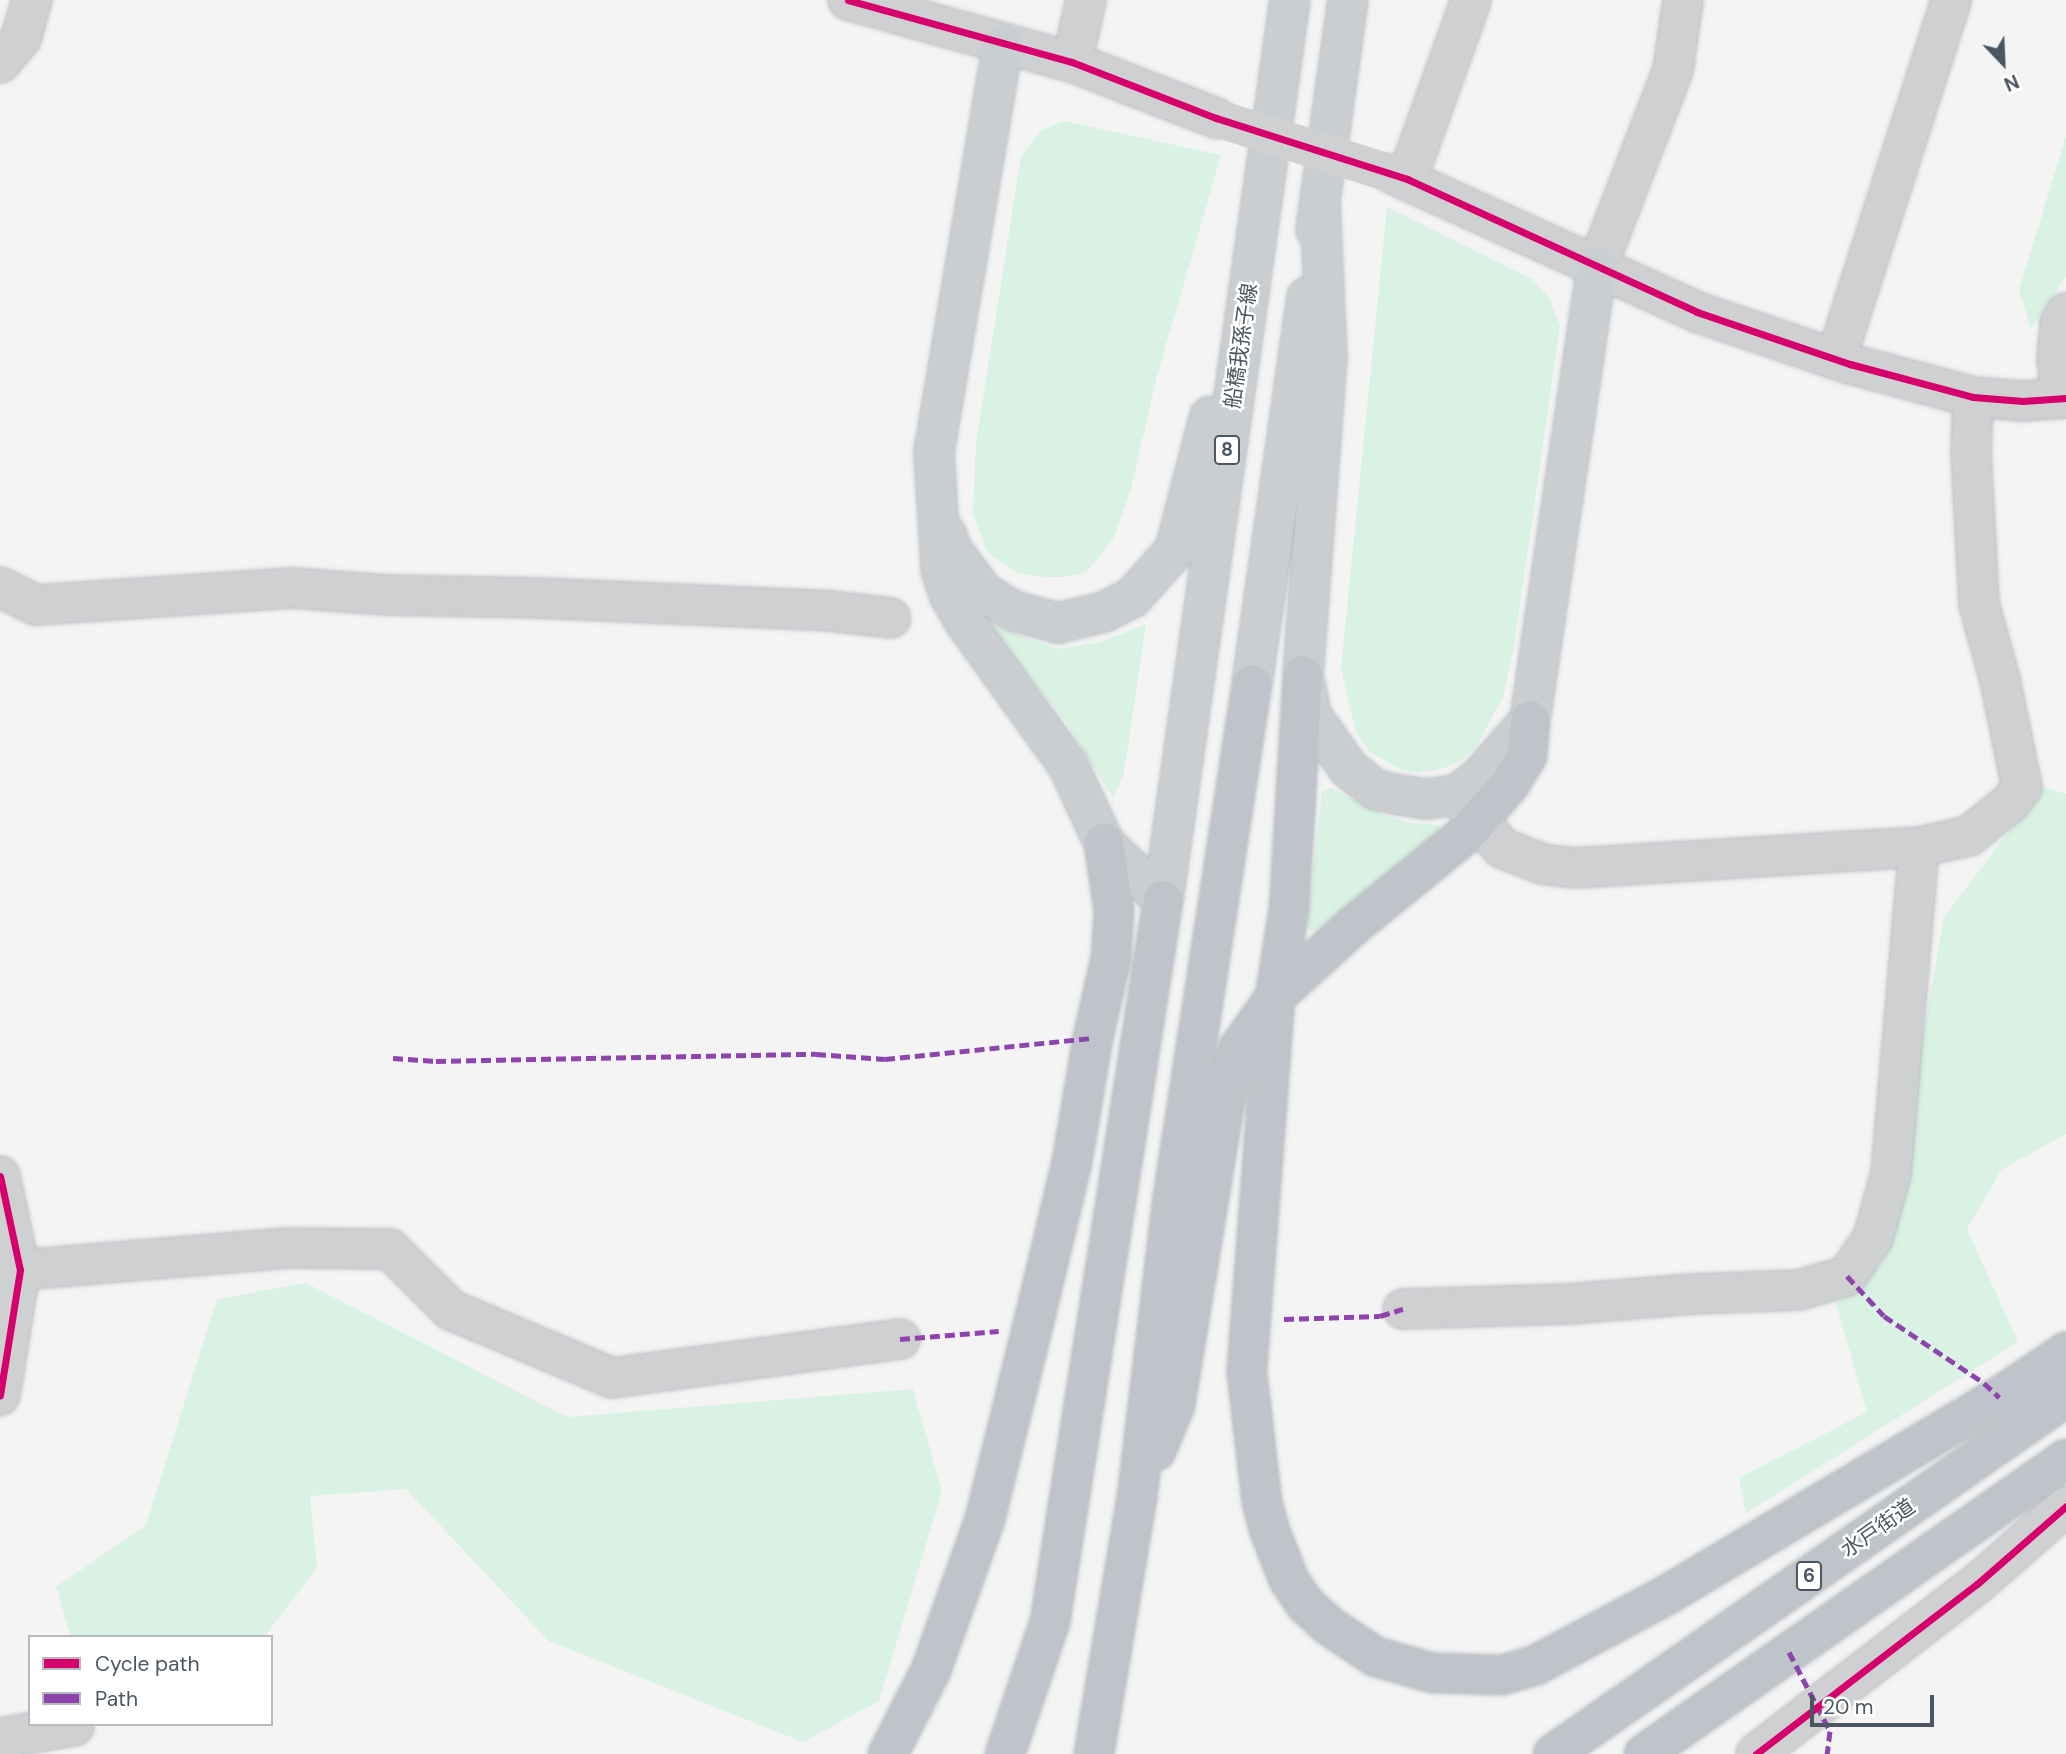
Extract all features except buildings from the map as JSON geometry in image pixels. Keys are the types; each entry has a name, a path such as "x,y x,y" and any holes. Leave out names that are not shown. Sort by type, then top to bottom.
{"highway":[{"path":"1303,675 1289,909 1275,997 1247,1373 1262,1502 1278,1557 1306,1605 1345,1639 1376,1657 1433,1673 1463,1676 1502,1675 1536,1665 1729,1558 1999,1397 2066,1352"},
{"path":"1094,1754 1137,1498 1173,1197 1252,684"},
{"path":"1137,1498 1175,1405 1228,1081 1239,1048 1275,997 1353,926 1466,834 1467,808 1509,785 1527,756 1530,720"},
{"path":"888,1754 931,1670 985,1519 1072,1162 1093,1038 1111,958 1114,911 1104,843"},
{"path":"1111,958 1133,923 1163,900"},
{"path":"1005,1754 1050,1622 1163,900"},
{"name":"水戸街道","path":"1553,1754 2066,1397"},
{"name":"6","path":"1644,1754 2066,1459"},
{"path":"1680,1754 1789,1651"}],"main road":[{"name":"船橋我孫子線","path":"1163,900 1290,0"},
{"path":"1252,684 1348,0"},
{"path":"1003,44 934,453 941,569 950,596 967,625 1068,765 1104,843 1163,900"},
{"path":"1320,204 1326,356 1303,675 1311,715 1349,769 1376,790 1467,808"},
{"path":"935,499 953,552 983,592 1014,611 1058,623 1104,612 1132,598 1175,550 1257,233"},
{"path":"1530,720 1597,267"}],"street":[{"path":"0,63 21,38 32,0"},
{"path":"848,0 1072,62 1216,118 1400,177 1697,312 1836,359 1973,397 2023,401 2064,398 2057,359 2060,323 2066,313"},
{"path":"1072,62 1086,0"},
{"path":"1400,177 1471,0"},
{"path":"1597,267 1673,70 1684,0"},
{"path":"1836,359 1951,0"},
{"path":"1467,808 1502,848 1542,864 1575,868 1919,847 1969,836 2011,802 2022,787 2000,680 1979,604 1971,453 1973,397"},
{"path":"0,587 36,605 292,588 387,595 537,598 830,611 891,618"},
{"path":"1403,1309 1569,1304 1693,1294 1799,1290 1847,1276 1873,1238 1891,1174 1919,847"},
{"path":"0,1176 20,1270 0,1395"},
{"path":"20,1270 288,1248 390,1249 451,1310 612,1378 900,1339"},
{"path":"1756,1754 1977,1584 2066,1506"},
{"path":"0,1738 74,1726"}],"green space":[{"path":"1064,121 1221,155 1156,380 1131,489 1114,537 1087,572 1065,577 1045,577 1017,573 987,552 973,514 976,443 1021,156 1042,130"},
{"path":"2066,136 2066,276 2031,329 2019,290"},
{"path":"1387,207 1532,279 1549,297 1560,326 1514,647 1503,697 1476,747 1459,762 1439,770 1418,772 1401,770 1370,752 1356,732 1341,669"},
{"path":"974,612 995,626 1057,649 1100,642 1146,624 1124,773 1113,798 1064,719"},
{"path":"2043,787 2066,794 2066,1134 2001,1170 1967,1229 2018,1342 1746,1513 1739,1478 1867,1412 1836,1303 1883,1263 1944,917"},
{"path":"1331,788 1384,815 1411,823 1439,825 1441,838 1315,932 1307,928 1322,791"},
{"path":"306,1283 567,1417 913,1389 942,1491 879,1701 803,1742 549,1641 406,1489 310,1496 317,1568 266,1635 70,1635 56,1587 146,1525 217,1299"}],"marked path":[{"path":"393,1058 436,1061 816,1054 885,1059 1093,1038"},
{"path":"1847,1276 1884,1316 1984,1383 1999,1397"},
{"path":"1284,1319 1380,1316 1403,1309"},
{"path":"900,1339 999,1331"},
{"path":"1789,1652 1830,1731 1827,1754"}],"cycle path":[{"path":"848,0 1072,62 1216,118 1407,179 1697,312 1850,364 1973,397 2023,401 2066,398"},
{"path":"0,1176 20,1270 0,1395"},
{"path":"1756,1754 1977,1584 2066,1506"}]}
